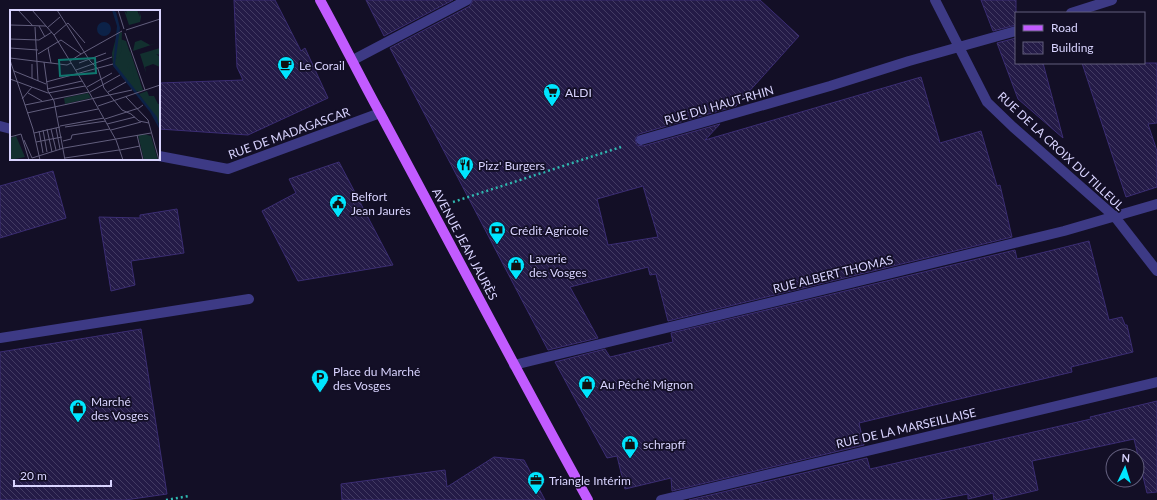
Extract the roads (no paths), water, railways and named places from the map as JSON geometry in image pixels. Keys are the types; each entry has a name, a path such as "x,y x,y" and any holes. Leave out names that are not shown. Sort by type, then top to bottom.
{"main road":[{"name":"AVENUE JEAN JAURÈS","path":"320,0 514,365 588,500"}],"street":[{"path":"353,60 467,0"},
{"name":"RUE DE LA CROIX DU TILLEUL","path":"935,0 987,102 1013,127 1115,217 1157,271"},
{"path":"1074,12 1112,0"},
{"name":"RUE DU HAUT-RHIN","path":"641,140 830,86 909,60 1015,31"},
{"name":"RUE DE MADAGASCAR","path":"160,156 228,170 380,113"},
{"path":"0,126 10,129"},
{"name":"RUE ALBERT THOMAS","path":"514,365 1064,231 1157,204"},
{"path":"0,338 250,299"},
{"name":"RUE DE LA MARSEILLAISE","path":"661,500 1157,382"}],"place":[{"name":"Le Corail","path":"286,80"},
{"name":"ALDI","path":"552,107"},
{"name":"Pizz' Burgers","path":"465,180"},
{"name":"Belfort Jean Jaurès","path":"338,218"},
{"name":"Crédit Agricole","path":"497,245"},
{"name":"Laverie des Vosges","path":"516,280"},
{"name":"Place du Marché des Vosges","path":"320,393"},
{"name":"Au Péché Mignon","path":"587,399"},
{"name":"Marché des Vosges","path":"78,423"},
{"name":"schrapff","path":"630,459"},
{"name":"Triangle Intérim","path":"536,495"}]}
